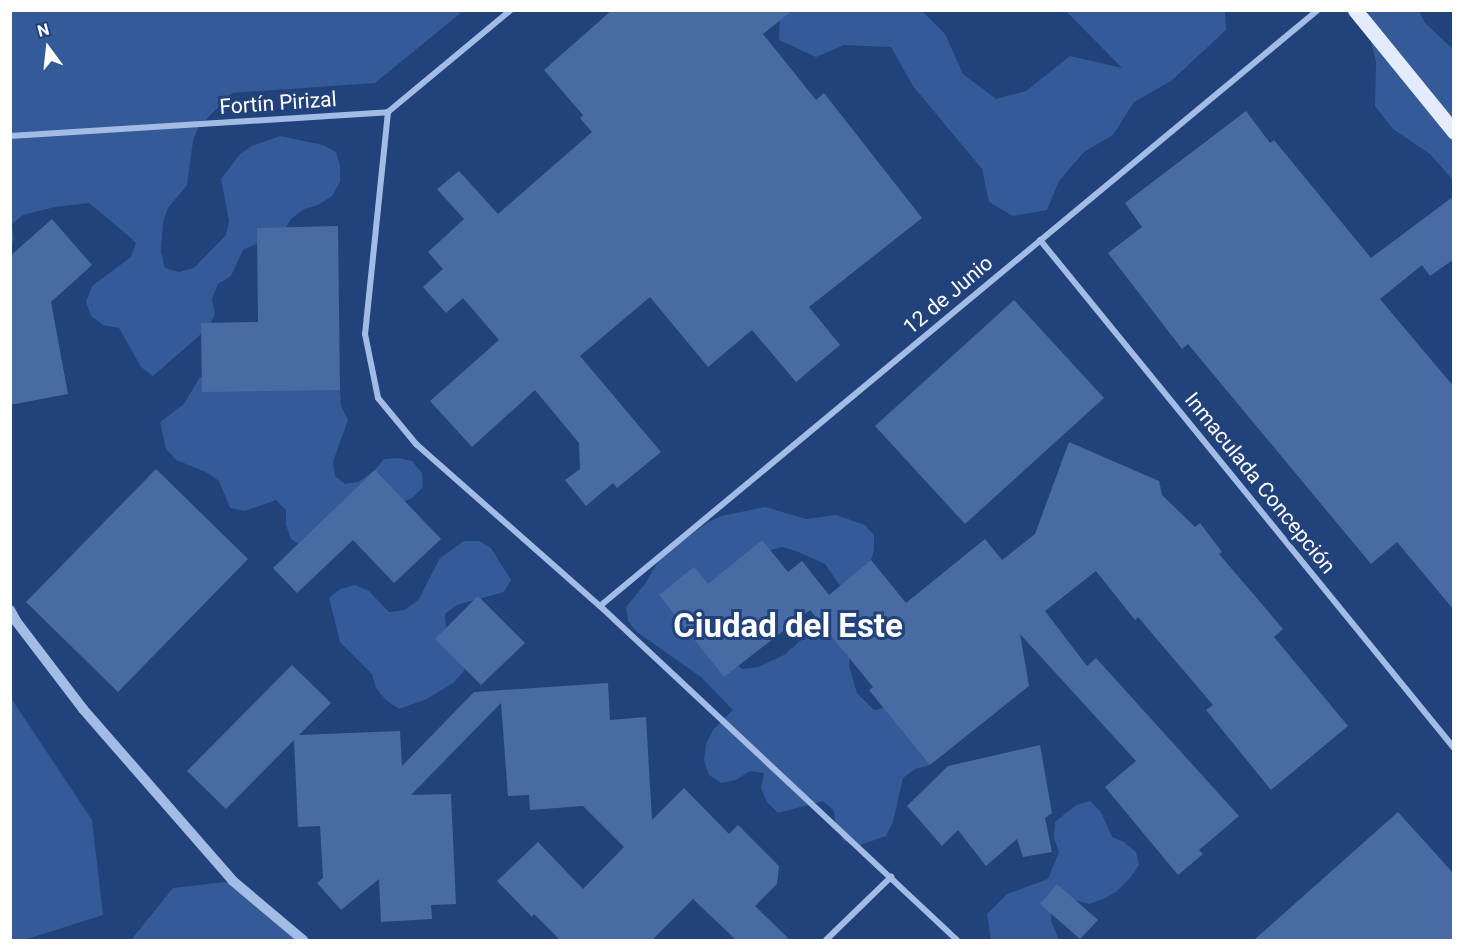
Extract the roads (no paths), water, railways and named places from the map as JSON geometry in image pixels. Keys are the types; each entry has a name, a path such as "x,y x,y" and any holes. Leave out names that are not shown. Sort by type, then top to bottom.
{"main road":[{"path":"1355,10 1454,132"}],"street":[{"path":"511,10 388,112 365,334 378,398 417,444 600,606 957,940"},
{"name":"12 de Junio","path":"600,606 1318,10"},
{"name":"Fortín Pirizal","path":"10,136 388,112"},
{"name":"Inmaculada Concepción","path":"1040,240 1454,748"},
{"path":"10,610 83,709 232,881 303,940"},
{"path":"826,940 891,877"}],"district":[{"name":"Ciudad del Este","path":"788,626"}]}
